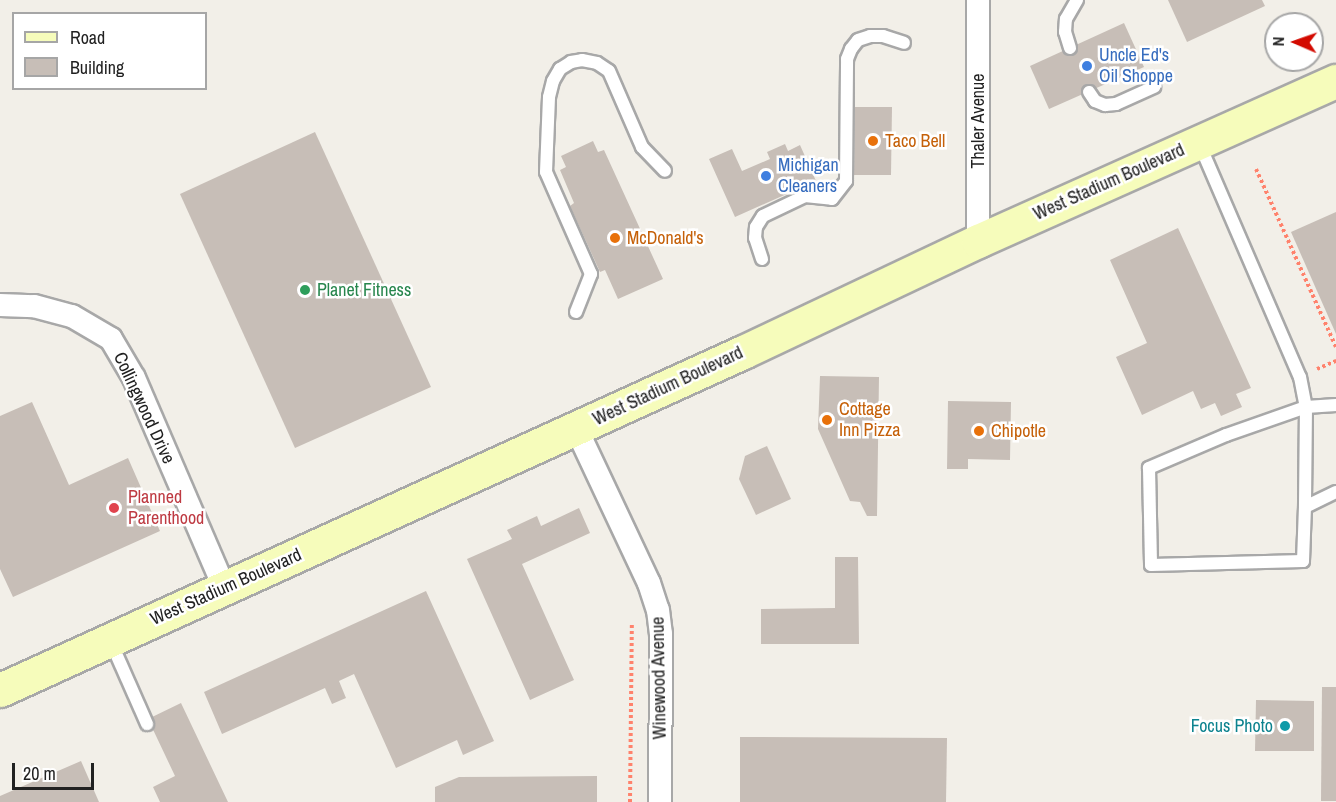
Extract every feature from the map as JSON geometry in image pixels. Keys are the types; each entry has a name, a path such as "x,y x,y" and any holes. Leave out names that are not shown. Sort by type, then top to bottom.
{"main road":[{"name":"West Stadium Boulevard","path":"0,690 576,428 978,241 1199,142 1335,86"}],"street":[{"name":"Thaler Avenue","path":"978,0 978,241"},
{"name":"Collingwood Drive","path":"0,304 34,306 72,316 111,339 134,378 224,587"},
{"name":"Winewood Avenue","path":"576,428 649,583 658,610 661,634 660,802"}],"lane":[{"path":"1070,48 1065,32 1066,19 1077,0"},
{"path":"762,259 755,238 756,227 763,216 805,196 832,200 846,181 847,59 851,49 858,40 870,36 883,36 904,43"},
{"path":"576,312 591,274 546,172 549,98 553,81 560,69 571,62 582,60 597,63 609,71 642,147 665,171"},
{"path":"1089,92 1095,101 1105,105 1116,104 1154,87"},
{"path":"1199,142 1300,377 1306,407 1304,561 1151,565 1149,468 1226,435 1306,407 1336,405"},
{"path":"1305,507 1336,492"},
{"path":"110,639 147,724"}],"path":[{"path":"1256,169 1336,347"},
{"path":"630,802 632,616"}],"building":[{"path":"1168,0 1262,0 1265,6 1187,42"},
{"name":"Uncle Ed's Oil Shoppe","path":"1124,23 1144,67 1049,109 1030,66"},
{"name":"Taco Bell","path":"855,107 892,107 891,175 854,175"},
{"name":"Planet Fitness","path":"315,132 431,387 295,448 180,194"},
{"name":"McDonald's","path":"593,141 598,152 604,150 663,279 618,299 605,270 600,272 570,206 574,203 560,170 566,167 561,156"},
{"name":"Michigan Cleaners","path":"785,144 788,151 800,145 816,181 735,217 709,159 732,149 742,171 770,159 767,152"},
{"path":"1336,212 1336,334 1291,232"},
{"path":"1178,228 1251,388 1236,394 1242,407 1221,416 1215,403 1201,409 1193,391 1142,415 1116,357 1147,343 1110,260"},
{"path":"820,376 879,377 877,516 867,516 860,502 850,501 818,429"},
{"name":"Chipotle","path":"948,401 1011,402 1010,460 968,459 968,469 947,469"},
{"path":"32,402 69,485 128,458 160,531 13,597 0,569 0,416"},
{"path":"767,446 791,499 756,515 739,479 745,456"},
{"path":"579,508 590,533 522,564 574,680 530,700 467,559 512,539 507,530 537,516 541,526"},
{"path":"835,557 858,557 859,644 761,644 761,609 835,608"},
{"path":"426,591 494,741 463,755 457,740 396,768 354,674 339,681 346,698 332,704 325,688 222,734 204,692"},
{"path":"1322,687 1336,687 1336,801 1321,801"},
{"name":"Focus Photo","path":"1256,700 1314,701 1314,751 1255,751"},
{"path":"181,703 228,802 160,802 153,787 175,776 148,719"},
{"path":"740,737 947,738 946,802 740,802"},
{"path":"81,761 99,802 0,802 0,796"},
{"path":"597,776 597,802 435,802 435,787 459,777"}],"place":[{"name":"Uncle Ed's Oil Shoppe","path":"1087,66"},
{"name":"Taco Bell","path":"873,141"},
{"name":"Michigan Cleaners","path":"766,176"},
{"name":"McDonald's","path":"615,238"},
{"name":"Planet Fitness","path":"305,290"},
{"name":"Cottage Inn Pizza","path":"827,420"},
{"name":"Chipotle","path":"979,431"},
{"name":"Planned Parenthood","path":"114,508"},
{"name":"Focus Photo","path":"1285,726"}]}
